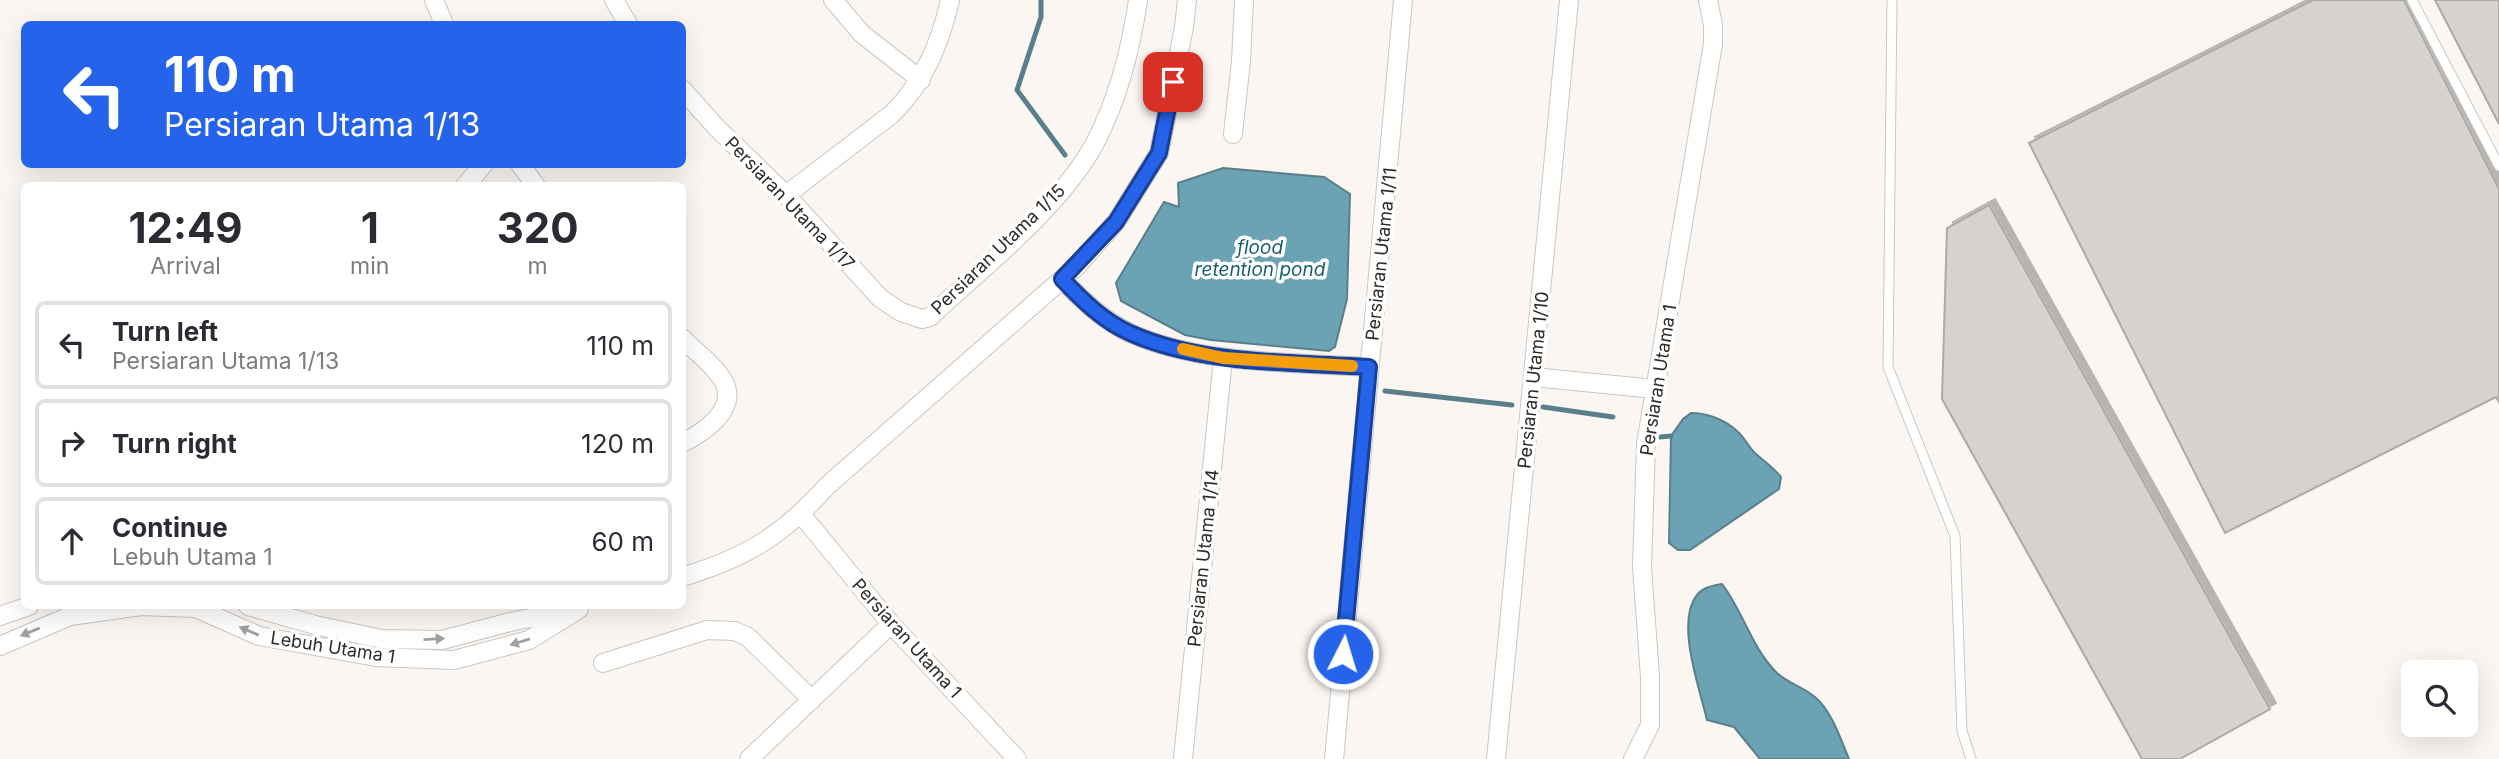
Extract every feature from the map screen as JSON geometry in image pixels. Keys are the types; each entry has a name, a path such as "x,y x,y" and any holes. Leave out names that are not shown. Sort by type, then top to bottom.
{"street":[{"path":"434,0 443,21"},
{"path":"614,0 626,21"},
{"path":"833,0 875,46 920,80"},
{"path":"786,195 892,114 907,99 933,57 950,0"},
{"name":"Persiaran Utama 1/15","path":"901,312 922,319 930,317 1042,212 1075,173 1095,143 1112,105 1127,58 1138,0"},
{"path":"686,576 747,553 801,514 827,486 1062,279 1116,222 1159,153 1187,0"},
{"path":"1233,134 1244,0"},
{"name":"Persiaran Utama 1/11","path":"1334,759 1403,0"},
{"name":"Persiaran Utama 1/10","path":"1496,759 1569,0"},
{"name":"Persiaran Utama 1","path":"1633,759 1650,725 1650,677 1642,567 1646,444 1713,44 1709,0"},
{"name":"Persiaran Utama 1/17","path":"686,93 716,127 786,195 880,298 901,312"},
{"path":"468,182 481,168"},
{"path":"1062,279 1087,306 1128,332 1157,343 1223,358 1369,367"},
{"path":"686,342 724,381 727,394 715,422 686,440"},
{"name":"Persiaran Utama 1/14","path":"1183,759 1223,358"},
{"path":"1533,377 1655,389"},
{"name":"Persiaran Utama 1","path":"801,514 891,624 1017,759"},
{"path":"0,616 21,609"},
{"name":"Lebuh Utama 1","path":"0,646 69,616 119,609"},
{"name":"Lebuh Utama 1","path":"197,609 259,636 376,657 454,660 529,640 580,609"},
{"name":"Lebuh Utama 1","path":"258,609 315,625 382,639 442,640 573,609"},
{"path":"749,759 891,624"},
{"path":"603,663 707,630 735,631 748,637 813,700"}],"lane":[{"path":"1892,0 1888,367 1955,536 1962,731 1971,759"},
{"path":"2412,0 2499,166"}],"water":[{"name":"flood retention pond","path":"1223,168 1324,177 1350,194 1347,299 1335,347 1329,351 1185,335 1121,301 1116,283 1164,202 1179,207 1178,183"},
{"path":"1691,413 1703,414 1728,424 1781,477 1779,489 1690,550 1678,550 1669,543 1671,436"},
{"path":"1722,584 1767,661 1779,675 1822,704 1836,727 1849,759 1760,759 1734,727 1707,720 1691,656 1688,622 1691,607 1699,592"}],"building":[{"path":"2313,0 2404,0 2499,189 2499,402 2496,397 2225,533 2029,143"},
{"path":"2435,0 2499,0 2499,124"},
{"path":"1989,205 2270,709 2180,759 2142,759 1942,399 1947,228"}],"waterway":[{"path":"1041,0 1041,17 1017,90 1065,155"},
{"path":"1385,391 1512,405"},
{"path":"1543,407 1613,417"},
{"path":"1660,437 1671,436"}],"slow traffic":[{"path":"1183,349 1223,358 1352,366"}],"route":[{"path":"1173,82 1159,153 1116,222 1062,279 1087,306 1128,332 1157,343 1223,358 1369,367 1343,654"}]}
